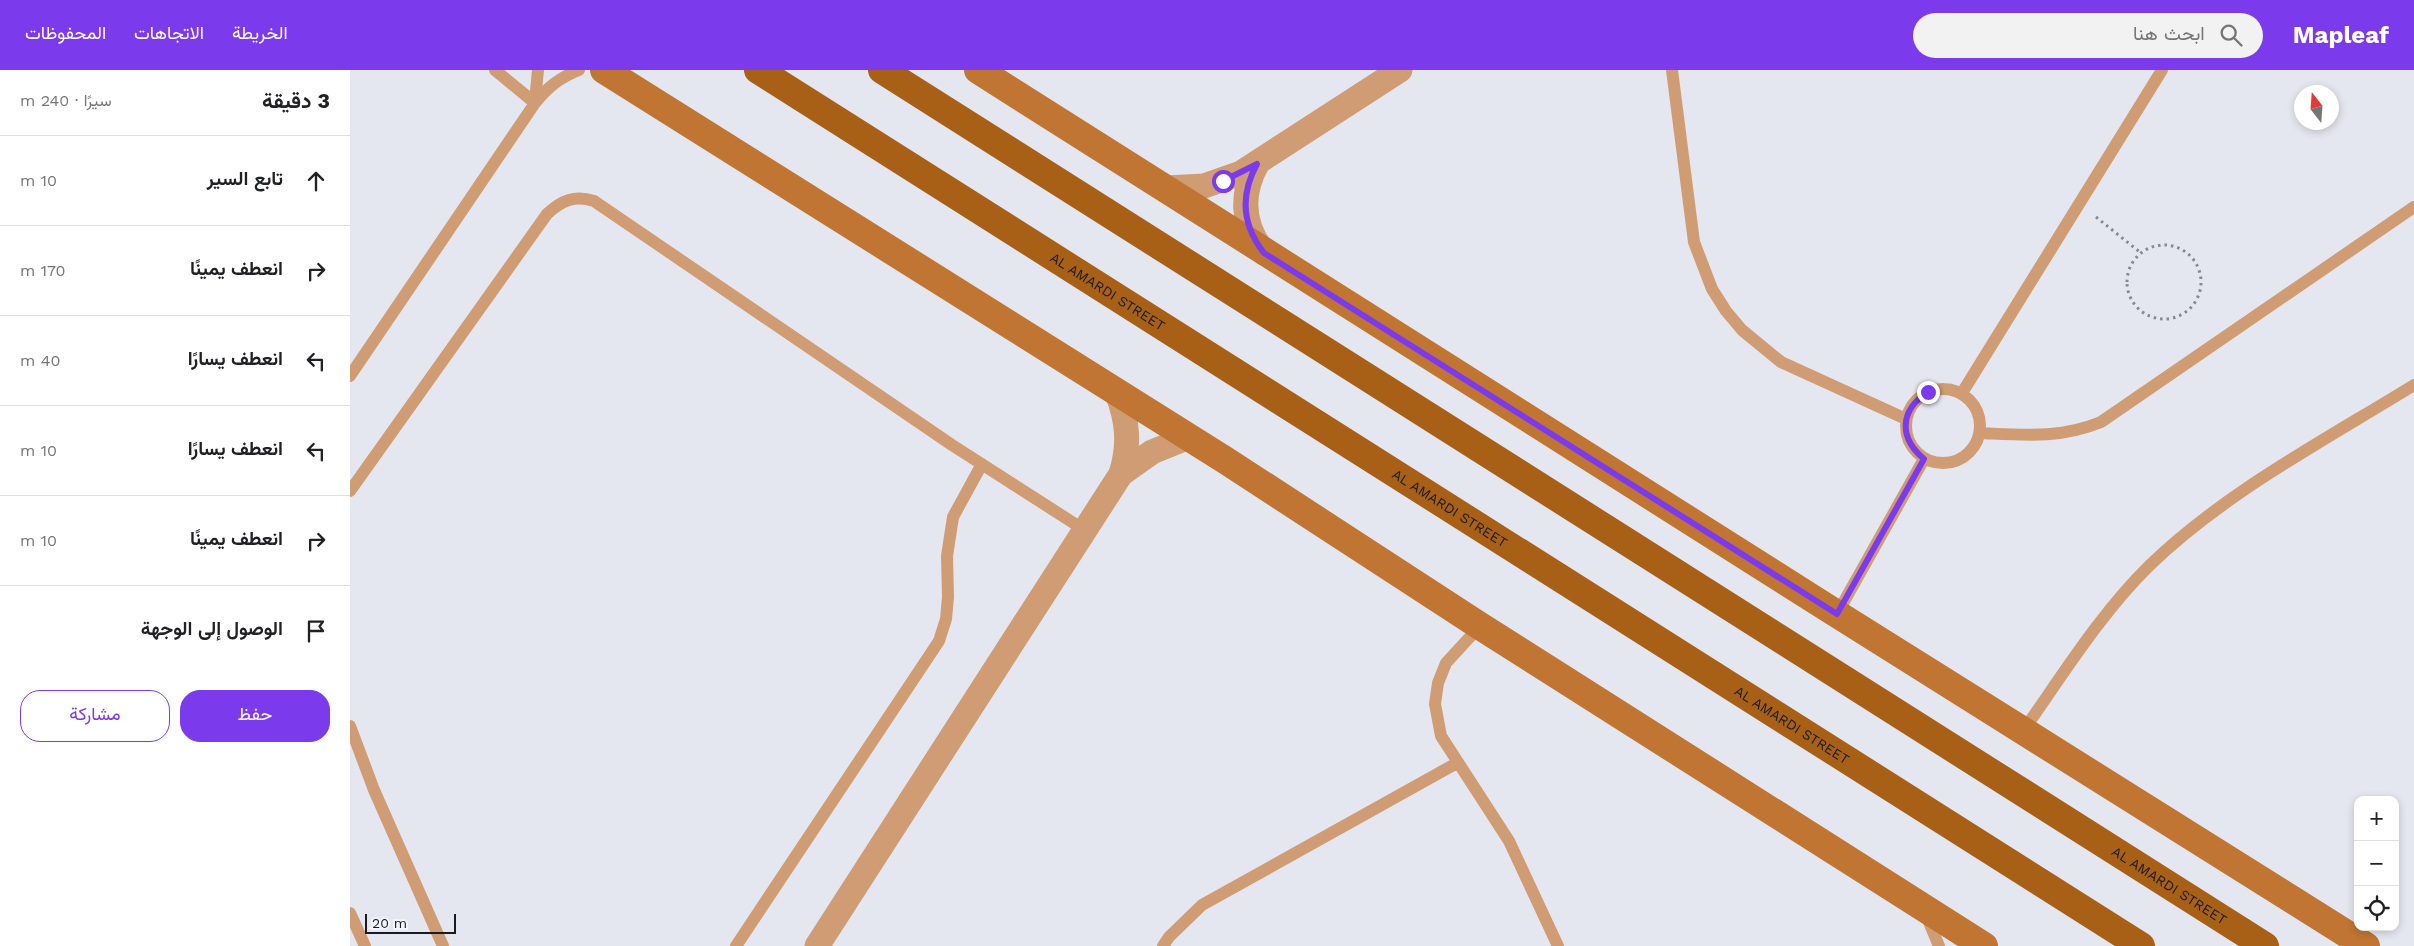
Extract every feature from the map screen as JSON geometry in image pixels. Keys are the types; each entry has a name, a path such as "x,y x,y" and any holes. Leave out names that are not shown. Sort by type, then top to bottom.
{"main road":[{"name":"AL AMARDI STREET","path":"758,70 2141,946"},
{"name":"AL AMARDI STREET","path":"882,70 2265,946"}],"street":[{"path":"604,70 1189,437 1480,626 1984,946"},
{"path":"978,70 1166,188 1264,253 2366,946"},
{"path":"1166,188 1204,186 1240,174 1400,70"},
{"path":"1257,164 1246,188 1246,215 1256,242 1264,253"},
{"path":"817,946 1121,474 1126,458 1127,425 1117,393"},
{"path":"1121,474 1152,452 1189,437"}],"lane":[{"path":"495,70 535,104"},
{"path":"535,104 538,70"},
{"path":"350,376 535,104 547,88 563,76 579,70"},
{"path":"1672,70 1694,242 1712,289 1726,311 1742,330 1781,362 1906,419"},
{"path":"1962,393 2162,70"},
{"path":"350,491 547,214 559,203 582,197 594,201 982,464 1086,531"},
{"path":"1980,433 2055,435 2086,428 2101,422 2414,206"},
{"path":"2023,731 2116,602 2148,567 2181,536 2218,508 2414,385"},
{"path":"1945,389 1962,393 1978,410 1980,433 1976,445 1969,454 1947,464 1924,459 1908,442 1906,419 1914,403 1928,392 1945,389"},
{"path":"1837,614 1924,459"},
{"path":"736,946 939,641 946,619 948,597 947,556 953,517 982,464"},
{"path":"1480,626 1446,662 1438,683 1435,704 1440,736 1509,841 1558,946"},
{"path":"350,726 374,790 443,946"},
{"path":"1163,946 1169,937 1202,905 1457,764"},
{"path":"1920,906 1929,921 1939,946"},
{"path":"350,913 365,946"}],"path":[{"path":"2101,220 2141,253"},
{"path":"2164,245 2176,247 2187,252 2195,262 2201,279 2198,297 2192,308 2182,316 2158,320 2146,316 2136,308 2129,298 2126,286 2127,273 2132,262 2141,253 2151,247 2164,245"}],"route":[{"path":"1223,181 1257,164 1246,188 1246,215 1249,229 1264,253 1837,614 1924,459 1908,442 1906,419 1910,408 1918,398 1928,392"}]}
